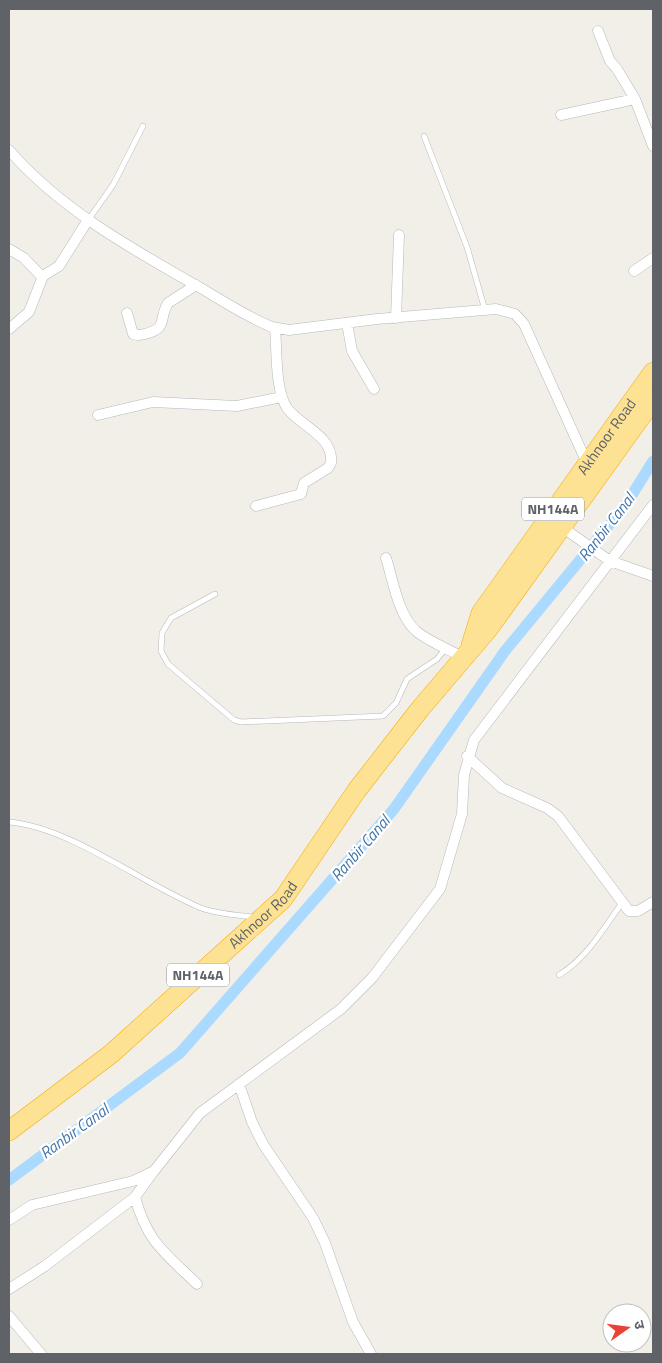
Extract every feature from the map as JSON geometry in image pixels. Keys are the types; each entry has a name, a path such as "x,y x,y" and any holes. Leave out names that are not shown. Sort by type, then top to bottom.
{"highway":[{"name":"Akhnoor Road","path":"466,656 481,613 653,372"},
{"name":"Akhnoor Road","path":"9,1131 118,1048 283,899 296,884 357,790 398,736 490,628 653,400"}],"street":[{"path":"598,31 610,62 618,68 635,99 653,146"},
{"path":"561,115 635,99"},
{"path":"9,150 43,184 88,220 262,324 289,330 485,310 509,311 524,324 587,463"},
{"path":"9,330 29,312 42,277 59,266 88,220"},
{"path":"396,318 399,235"},
{"path":"9,249 24,258 42,277"},
{"path":"634,271 653,258"},
{"path":"127,313 133,334 139,335 154,332 161,326 168,303 196,285"},
{"path":"347,323 352,351 374,389"},
{"path":"256,506 301,494 304,483 328,468 331,463 329,448 322,439 294,415 282,397 275,328"},
{"path":"98,415 152,402 237,406 282,397"},
{"path":"9,1289 45,1266 136,1197 200,1113 341,1009 372,978 440,889 462,814 467,756 474,740 653,505"},
{"path":"562,526 580,541 610,561 653,576"},
{"path":"386,558 403,609 411,625 417,632 466,656"},
{"path":"467,756 502,788 547,808 558,816 629,911 634,912 653,902"},
{"path":"239,1084 252,1122 263,1144 313,1218 325,1243 353,1322 372,1354"},
{"path":"9,1220 32,1205 133,1181 154,1171"},
{"path":"136,1197 142,1222 155,1243 197,1284"},
{"path":"9,1316 41,1354"}],"lane":[{"path":"88,220 113,186 143,126"},
{"path":"424,136 466,247 485,310"},
{"path":"215,594 171,618 162,633 161,651 168,664 234,720 241,722 383,716 396,703 408,679 436,659 447,648"},
{"path":"9,822 34,826 74,843 201,908 262,918"},
{"path":"559,975 575,966 584,956 622,903"}],"waterway":[{"name":"Ranbir Canal","path":"9,1180 180,1053 394,809 505,651 627,503 653,461"}]}
